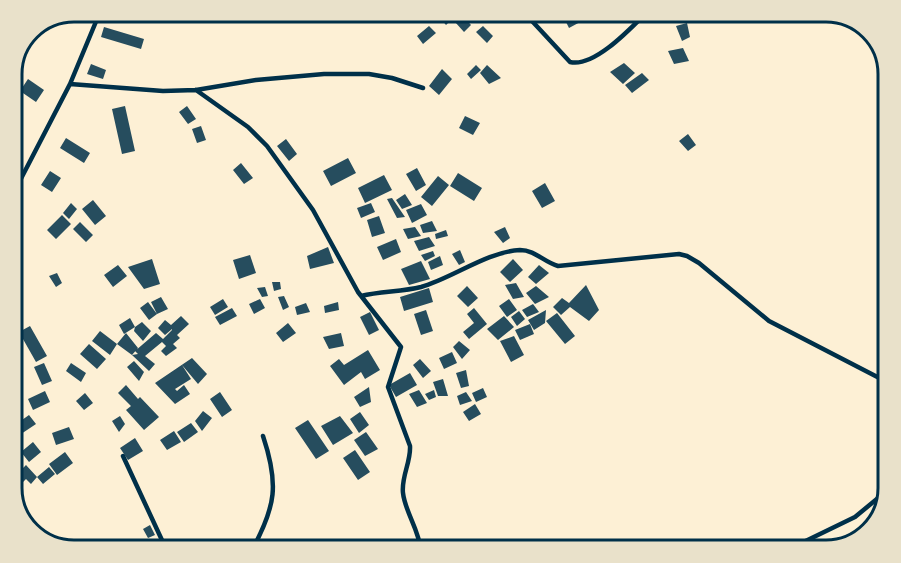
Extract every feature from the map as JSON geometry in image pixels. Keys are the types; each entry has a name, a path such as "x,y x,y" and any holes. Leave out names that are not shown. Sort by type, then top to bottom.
{"street":[{"path":"533,22 570,62 577,64 585,62 619,39 636,22"},
{"path":"23,175 70,84 95,23"},
{"path":"70,84 163,91 196,90 256,80 324,74 358,74 379,75 423,88"},
{"path":"196,90 248,127 267,146 314,210 343,267 361,296 402,347 388,387 410,446 403,495 419,540"},
{"path":"361,296 381,291 419,287 504,253 521,250 529,251 558,266 679,254 699,263 769,321 878,377"},
{"path":"257,540 266,524 273,490 272,467 263,436"},
{"path":"123,456 162,540"},
{"path":"808,540 855,517 877,499"}],"building":[{"path":"455,22 469,22 471,25 464,32"},
{"path":"566,22 580,22 569,28"},
{"path":"687,23 690,37 682,41 676,26"},
{"path":"429,26 436,33 423,44 417,36"},
{"path":"483,26 493,36 487,43 476,32"},
{"path":"104,27 144,39 141,49 101,37"},
{"path":"683,48 689,61 674,64 668,51"},
{"path":"624,63 635,73 623,84 610,72"},
{"path":"91,64 106,70 103,79 87,74"},
{"path":"476,65 481,70 471,79 467,74"},
{"path":"487,65 501,78 489,84 480,73"},
{"path":"442,69 452,79 439,95 429,86"},
{"path":"642,73 649,80 632,93 625,85"},
{"path":"28,79 44,90 36,102 23,93 23,86"},
{"path":"125,106 135,151 122,154 112,109"},
{"path":"187,106 196,119 188,124 179,112"},
{"path":"465,116 480,123 473,135 459,128"},
{"path":"201,126 206,140 197,143 192,129"},
{"path":"688,134 696,145 688,151 679,141"},
{"path":"66,138 90,153 84,163 60,148"},
{"path":"286,139 297,154 289,161 277,146"},
{"path":"348,158 356,173 331,186 323,171"},
{"path":"241,163 253,178 244,184 233,170"},
{"path":"417,168 426,185 416,191 406,174"},
{"path":"50,171 61,178 52,192 41,185"},
{"path":"458,173 482,188 474,201 450,186"},
{"path":"384,175 392,190 365,203 358,188"},
{"path":"438,176 449,185 432,206 421,197"},
{"path":"545,183 555,201 542,208 532,191"},
{"path":"405,194 412,205 402,209 396,200"},
{"path":"392,198 405,217 397,218 387,199"},
{"path":"93,200 106,216 95,225 82,209"},
{"path":"71,203 77,209 69,219 63,213"},
{"path":"371,203 375,212 361,218 357,208"},
{"path":"421,204 427,215 412,223 406,210"},
{"path":"62,215 71,224 56,239 47,230"},
{"path":"379,216 385,233 372,237 367,220"},
{"path":"432,221 437,231 423,233 420,225"},
{"path":"80,222 93,235 86,242 73,229"},
{"path":"415,227 421,236 408,239 403,229"},
{"path":"505,227 510,238 503,243 494,232"},
{"path":"446,230 448,236 436,239 435,234"},
{"path":"429,237 435,246 419,251 414,241"},
{"path":"396,239 401,252 383,260 377,247"},
{"path":"328,247 334,263 310,269 307,256"},
{"path":"460,250 465,262 459,265 452,254"},
{"path":"433,251 435,256 425,261 421,255"},
{"path":"250,255 256,273 239,279 233,260"},
{"path":"440,256 443,265 431,270 428,262"},
{"path":"152,259 160,284 144,289 128,267"},
{"path":"513,259 523,270 510,282 500,272"},
{"path":"421,261 430,279 409,285 401,269"},
{"path":"118,265 127,276 113,287 104,275"},
{"path":"539,265 549,273 536,284 528,277"},
{"path":"57,273 62,283 56,287 49,276"},
{"path":"272,282 280,282 281,289 274,291"},
{"path":"516,283 524,297 513,299 505,285"},
{"path":"586,285 599,310 589,321 570,307 561,315 553,307 562,298 569,303"},
{"path":"467,286 478,298 468,307 457,296"},
{"path":"536,286 549,297 535,304 526,293"},
{"path":"265,287 268,296 262,297 257,288"},
{"path":"429,288 433,302 404,311 400,297"},
{"path":"284,296 289,307 283,310 278,297"},
{"path":"161,297 168,309 157,314 151,302"},
{"path":"223,299 228,307 215,315 210,307"},
{"path":"260,299 265,308 254,314 249,304"},
{"path":"509,299 517,310 507,317 499,306"},
{"path":"148,302 157,314 149,320 140,308"},
{"path":"338,302 339,310 325,313 324,306"},
{"path":"306,303 310,312 297,315 295,307"},
{"path":"533,304 539,312 527,317 522,310"},
{"path":"232,308 237,316 220,325 215,317"},
{"path":"474,308 487,324 469,339 463,332 474,323 467,314"},
{"path":"426,310 433,331 421,335 414,314"},
{"path":"546,310 545,323 534,330 528,320"},
{"path":"519,311 525,319 517,326 511,317"},
{"path":"370,312 379,330 369,335 360,317"},
{"path":"557,313 575,336 565,344 546,321"},
{"path":"181,316 189,324 177,335 180,338 173,344 177,348 166,356 161,351 166,346 162,342 145,356 155,364 149,371 132,355 138,354 135,351 156,333 163,339 172,330 165,335 158,328 165,320 171,325"},
{"path":"504,316 514,327 498,340 487,329"},
{"path":"130,318 135,327 124,334 119,325"},
{"path":"142,322 151,331 143,341 134,331 135,327"},
{"path":"288,323 296,333 283,342 276,333"},
{"path":"530,324 534,334 520,340 515,330"},
{"path":"30,326 47,356 36,362 23,339 23,330"},
{"path":"100,331 117,344 110,355 92,341"},
{"path":"126,333 138,348 132,355 117,344"},
{"path":"341,333 344,346 329,349 323,337"},
{"path":"514,336 524,355 511,362 500,341"},
{"path":"459,341 470,350 462,359 453,347"},
{"path":"89,344 106,359 97,369 80,354"},
{"path":"368,350 380,370 365,379 361,372 344,385 330,366 339,359 344,365"},
{"path":"452,352 457,363 444,369 439,358"},
{"path":"192,358 207,374 198,384 182,365 191,379 175,389 177,391 184,385 190,394 175,404 155,383"},
{"path":"420,359 431,371 423,378 413,365"},
{"path":"134,361 144,372 139,381 127,367"},
{"path":"44,363 52,381 42,385 34,367"},
{"path":"71,363 86,373 81,382 66,371"},
{"path":"466,370 469,386 461,388 456,373"},
{"path":"410,373 417,385 396,397 389,385"},
{"path":"443,379 448,396 438,396 433,382"},
{"path":"126,385 159,417 144,430 126,410 131,406 118,393"},
{"path":"369,387 371,402 360,407 354,397"},
{"path":"483,388 487,397 476,402 472,393"},
{"path":"419,390 427,403 417,407 409,394"},
{"path":"434,390 436,397 429,400 425,394"},
{"path":"45,391 50,402 33,410 28,399"},
{"path":"220,392 232,410 222,417 210,399"},
{"path":"466,392 472,401 460,405 457,396"},
{"path":"85,393 93,403 84,410 76,401"},
{"path":"475,404 481,414 469,421 463,412"},
{"path":"203,411 212,418 202,431 195,421"},
{"path":"360,412 369,425 359,433 350,419"},
{"path":"29,415 36,424 23,433 23,419"},
{"path":"120,416 125,424 119,432 112,421"},
{"path":"340,416 353,433 333,445 321,426"},
{"path":"308,420 329,451 316,459 295,428"},
{"path":"191,423 198,432 184,442 177,432"},
{"path":"69,427 74,439 56,445 52,433"},
{"path":"174,431 181,442 167,450 160,440"},
{"path":"366,432 378,449 365,456 354,440"},
{"path":"135,438 143,451 128,460 120,448"},
{"path":"33,442 41,452 29,462 23,454 23,450"},
{"path":"355,450 370,472 358,480 343,458"},
{"path":"65,452 73,463 57,475 49,464"},
{"path":"26,465 37,477 31,484 26,479 23,482 23,468"},
{"path":"49,467 55,474 43,484 37,477"},
{"path":"150,525 155,535 148,538 143,529"}]}
